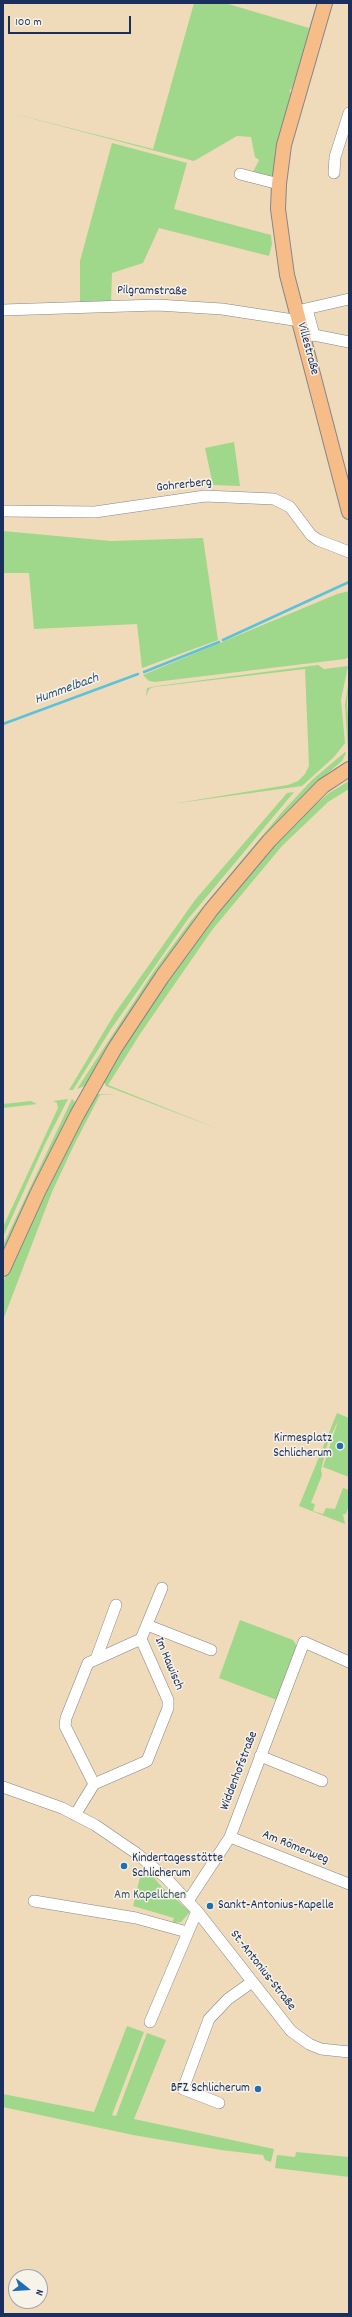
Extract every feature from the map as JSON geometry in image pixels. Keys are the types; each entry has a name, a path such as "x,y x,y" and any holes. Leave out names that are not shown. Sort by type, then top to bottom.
{"main road":[{"name":"Villestraße","path":"325,3 289,123 280,164 280,230 287,275 309,336 349,512"},
{"path":"3,1269 68,1131 106,1063 146,1000 200,925 242,872 298,810 336,775 349,757"},
{"path":"336,775 349,769"}],"street":[{"path":"334,173 335,157 349,113"},
{"path":"240,174 279,184"},
{"path":"301,314 349,299"},
{"name":"Pilgramstraße","path":"3,310 157,305 301,314"},
{"path":"309,336 349,342"},
{"name":"Gohrerberg","path":"3,511 95,512 205,496 274,499 287,504 311,534 318,540 349,552"},
{"name":"Im Hawisch","path":"94,1784 146,1762 168,1708 168,1700 141,1639 162,1588"},
{"path":"96,1659 116,1605"},
{"name":"Im Hawisch","path":"147,1625 211,1650"},
{"path":"75,1815 94,1784 65,1723 86,1666 96,1659 141,1639"},
{"name":"Widdenhofstraße","path":"188,1901 230,1837 304,1642 349,1662"},
{"path":"260,1756 322,1781"},
{"name":"St.-Antonius-Straße","path":"3,1787 41,1799 75,1815 116,1838 136,1853 165,1877 197,1911 286,2025 298,2036 321,2049 349,2052"},
{"name":"Am Römerweg","path":"230,1837 349,1884"},
{"path":"34,1901 136,1918 187,1932"},
{"path":"150,2022 197,1911"},
{"path":"219,2103 183,2089 209,2019 228,1999 252,1982"}],"green space":[{"path":"194,3 225,3 309,28 317,3 321,3 295,85 289,91 293,94 275,181 252,174 259,160 255,157 251,137 237,136 194,161 3,111 153,149"},
{"path":"112,143 187,163 174,209 271,235 272,244 269,256 159,228 143,263 112,273 111,303 80,304 80,261"},
{"path":"234,442 240,486 213,485 205,448"},
{"path":"3,531 111,541 203,538 218,640 142,668 137,624 34,629 29,573 3,573"},
{"path":"349,591 349,657 345,659 155,682 149,681 143,675 337,594"},
{"path":"318,665 324,669 348,666 341,700 345,743 334,757 302,786 171,804 288,785 298,781 305,774 309,766 305,669 154,687 149,689 146,697 147,688 157,686"},
{"path":"349,679 347,705 349,726 348,750 345,705"},
{"path":"345,752 346,753 342,761 315,784 286,815 87,1085 77,1089 154,971 190,922 283,811 312,780"},
{"path":"349,781 349,789 328,802 282,846 212,930 140,1034 108,1085 221,1130 106,1086 103,1080 134,1029 198,936 253,867 307,812 329,793"},
{"path":"294,792 188,919 111,1029 73,1090 69,1090 115,1013 195,900 287,793"},
{"path":"95,1094 117,1095 100,1095 74,1145 52,1192 3,1320 3,1282 35,1211"},
{"path":"68,1099 46,1142 3,1237 3,1227 58,1108 57,1103 53,1101"},
{"path":"72,1099 76,1103 3,1257 3,1245"},
{"path":"31,1101 37,1104 3,1108 3,1104"},
{"path":"337,1413 349,1418 349,1477 323,1467 338,1421 328,1442 321,1470 322,1475 311,1503 315,1504 313,1511 323,1514 326,1508 335,1509 343,1488 349,1490 349,1505 346,1514 343,1514 345,1524 299,1506"},
{"path":"240,1620 293,1640 297,1646 277,1700 219,1678"},
{"name":"Am Kapellchen","path":"143,1865 160,1885 190,1912 181,1922 172,1923 174,1918 133,1906"},
{"path":"127,2026 144,2032 112,2115 116,2116 147,2033 166,2040 134,2119 274,2149 271,2162 265,2160 263,2155 221,2150 133,2135 3,2107 3,2094 94,2112"},
{"path":"296,2152 349,2157 349,2177 275,2168 277,2155 295,2157"}],"waterway":[{"name":"Hummelbach","path":"223,640 349,582"},
{"name":"Hummelbach","path":"144,672 219,642"},
{"name":"Hummelbach","path":"3,724 138,674"}],"place":[{"name":"Kirmesplatz Schlicherum","path":"340,1446"},
{"name":"Kindertagesstätte Schlicherum","path":"124,1866"},
{"name":"Sankt-Antonius-Kapelle","path":"210,1906"},
{"name":"BFZ Schlicherum","path":"258,2089"}]}
